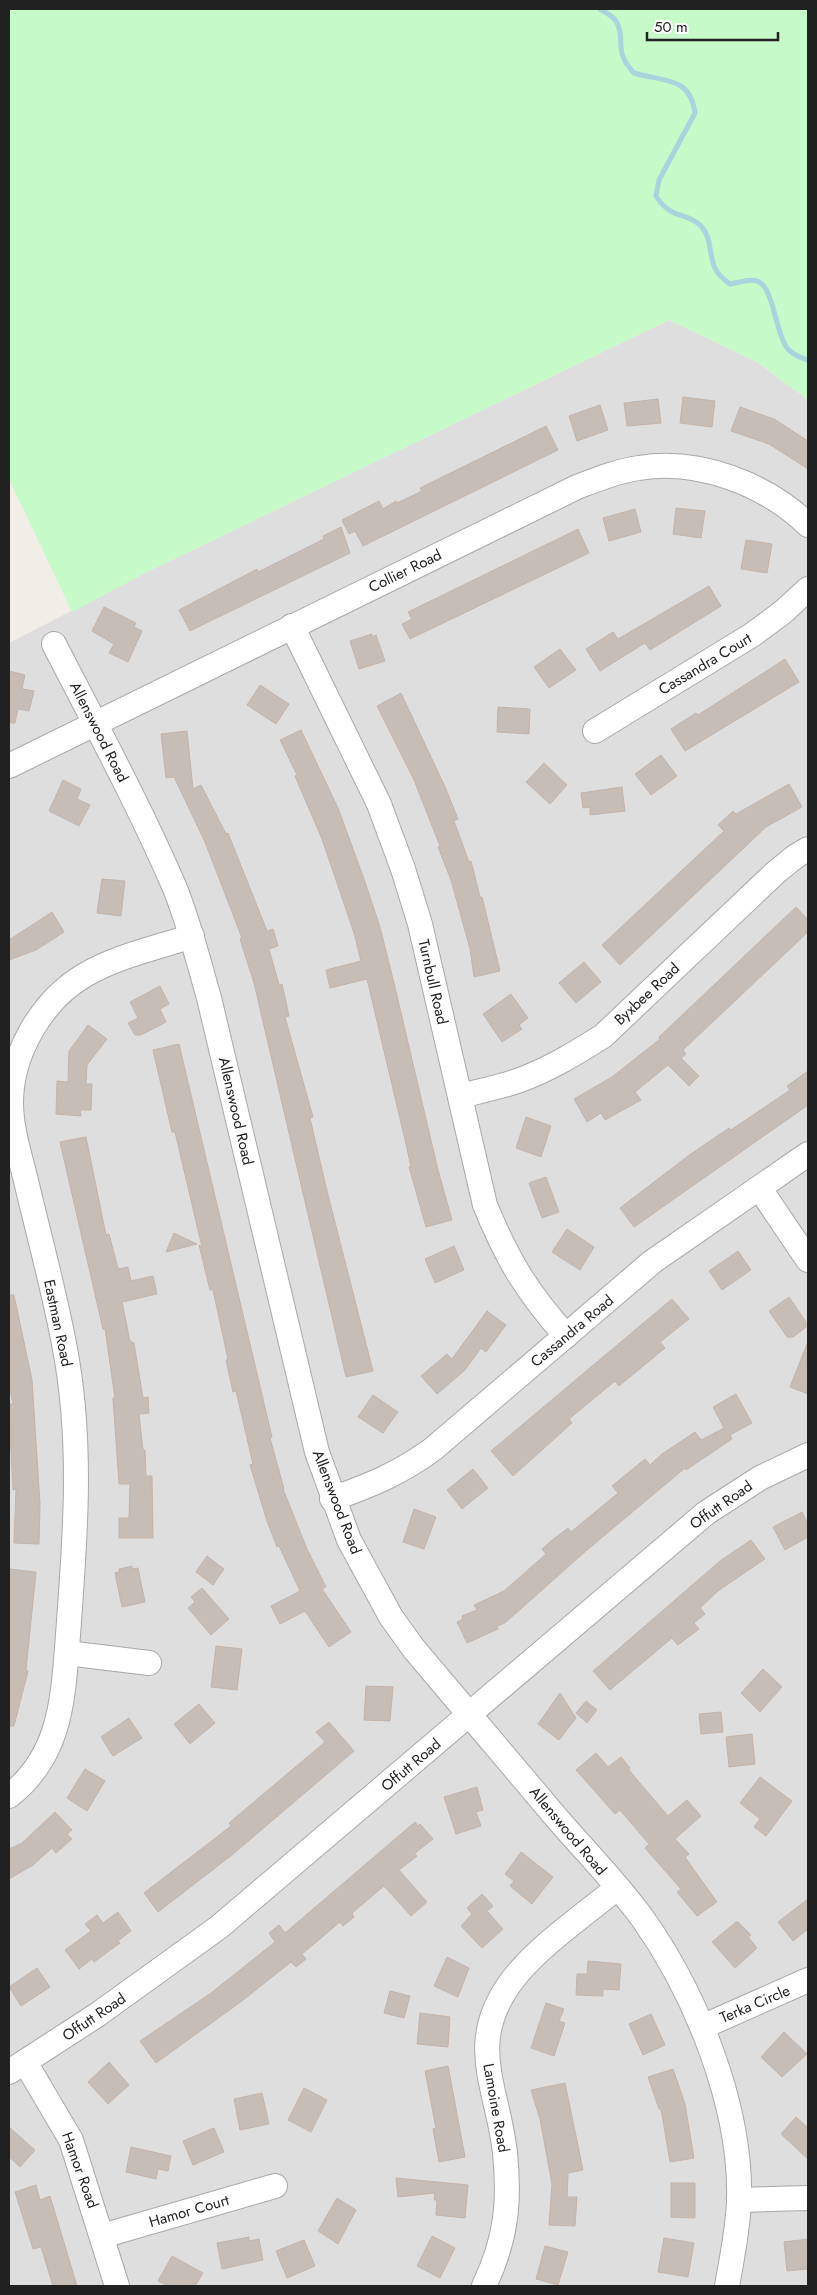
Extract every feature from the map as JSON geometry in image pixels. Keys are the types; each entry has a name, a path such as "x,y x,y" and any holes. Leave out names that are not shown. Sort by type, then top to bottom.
{"street":[{"name":"Collier Road","path":"9,766 577,486 611,474 641,467 675,466 709,472 746,484 777,500 808,524"},
{"name":"Cassandra Court","path":"595,730 752,635 783,612 808,589"},
{"name":"Turnbull Road","path":"292,626 379,804 403,869 420,924 486,1205 501,1245 536,1302 566,1336"},
{"name":"Allenswood Road","path":"54,644 153,840 174,887 192,936 211,1008 317,1452 332,1499 349,1540 391,1617 414,1649 642,1918 686,1991 702,2027 726,2102 735,2150 739,2200 735,2247 727,2286"},
{"name":"Byxbee Road","path":"460,1096 520,1080 573,1055 602,1036 775,873 808,849"},
{"name":"Eastman Road","path":"9,1796 37,1769 51,1743 60,1713 67,1653 77,1523 77,1457 66,1350 16,1140 11,1103 14,1072 26,1042 42,1014 61,993 76,981 111,963 192,936"},
{"name":"Cassandra Road","path":"332,1499 384,1480 409,1467 433,1449 652,1262 808,1154"},
{"path":"760,1189 808,1260"},
{"name":"Offutt Road","path":"17,2067 127,1994 219,1927 706,1513 760,1478 808,1455"},
{"path":"67,1653 149,1663"},
{"name":"Lamoine Road","path":"484,2286 497,2260 505,2226 507,2190 504,2151 488,2071 487,2047 491,2022 500,2000 513,1979 528,1962 616,1888"},
{"name":"Terka Circle","path":"702,2027 808,1980"},
{"name":"Hamor Road","path":"17,2067 71,2140 117,2286"},
{"name":"Hamor Court","path":"102,2236 275,2186"},
{"path":"739,2200 808,2198"}],"shaded area":[{"path":"669,320 757,362 808,400 808,2286 9,2286 9,643 147,572"}],"green space":[{"path":"9,9 808,9 808,400 757,362 669,320 147,572 72,612 9,479"}],"building":[{"path":"683,397 715,401 712,427 680,423"},
{"path":"658,399 661,423 627,426 624,403"},
{"path":"600,405 608,430 577,441 569,416"},
{"path":"740,407 774,419 808,441 808,469 769,444 731,431"},
{"path":"546,426 558,450 363,546 355,531 349,534 342,520 379,501 383,509 396,501 397,503 422,491 420,488"},
{"path":"676,508 705,511 701,538 673,534"},
{"path":"635,509 641,532 609,541 603,518"},
{"path":"341,527 350,553 190,631 179,610 257,569 258,572 324,539 323,536"},
{"path":"578,529 589,553 410,639 402,624 412,619 408,612"},
{"path":"746,540 772,544 767,573 741,569"},
{"path":"709,586 721,606 650,650 645,643 600,671 586,649 613,632 618,639"},
{"path":"104,607 136,623 134,627 142,631 128,662 109,653 114,644 92,631"},
{"path":"372,634 372,637 376,635 385,661 359,669 350,641"},
{"path":"560,649 576,670 549,688 534,667"},
{"path":"785,659 799,682 685,751 671,729 696,713 698,715"},
{"path":"9,671 25,675 22,689 34,691 29,711 18,709 15,723 9,723"},
{"path":"260,685 289,704 276,724 247,705"},
{"path":"401,693 458,819 454,821 469,862 471,861 500,971 474,977 470,949 451,880 438,847 440,846 414,780 377,706"},
{"path":"498,707 530,709 529,734 497,732"},
{"path":"301,730 338,808 380,927 438,1170 452,1220 426,1227 409,1167 411,1167 406,1144 367,979 330,988 326,970 361,961 354,933 322,839 295,776 297,775 280,740"},
{"path":"187,731 193,789 201,785 226,834 228,833 267,931 273,929 278,946 269,949 279,985 282,984 289,1016 285,1017 313,1117 310,1118 326,1187 373,1371 346,1377 254,983 240,939 242,938 205,842 174,777 166,778 161,734"},
{"path":"661,755 677,776 651,795 635,774"},
{"path":"544,763 567,785 550,804 526,782"},
{"path":"63,780 81,789 77,799 90,805 79,826 49,811"},
{"path":"789,784 802,807 766,827 620,965 602,945 724,831 718,825 733,811 736,814"},
{"path":"622,787 625,811 590,815 590,807 583,808 581,793"},
{"path":"102,879 125,881 121,916 97,913"},
{"path":"796,907 808,920 808,932 683,1050 686,1054 681,1058 699,1076 689,1086 668,1065 635,1092 641,1100 605,1120 601,1113 587,1122 574,1099 612,1077 660,1039 659,1037"},
{"path":"52,912 64,932 36,950 9,960 9,940"},
{"path":"584,962 601,982 576,1003 559,983"},
{"path":"160,986 169,1004 160,1009 166,1022 141,1035 135,1035 128,1023 138,1018 130,1002"},
{"path":"511,994 528,1018 519,1025 522,1029 502,1042 483,1014"},
{"path":"88,1025 107,1039 87,1065 86,1084 92,1084 91,1110 80,1110 81,1116 56,1114 57,1081 68,1082 69,1051"},
{"path":"179,1044 283,1489 307,1549 326,1587 322,1589 351,1632 329,1647 305,1611 280,1624 271,1606 300,1591 279,1546 277,1547 250,1465 253,1464 236,1391 233,1392 213,1290 210,1290 175,1132 172,1132 153,1050"},
{"path":"808,1071 808,1105 634,1227 620,1208 688,1156 729,1128 731,1130 790,1090 787,1086"},
{"path":"526,1117 551,1126 541,1157 516,1148"},
{"path":"86,1137 106,1235 109,1234 118,1269 128,1267 131,1281 153,1276 157,1294 122,1302 130,1341 134,1343 143,1398 148,1397 149,1413 139,1414 143,1450 145,1450 146,1476 152,1476 153,1538 119,1538 119,1518 129,1518 130,1484 119,1484 113,1398 115,1398 105,1329 103,1329 60,1142"},
{"path":"546,1177 559,1212 542,1218 529,1183"},
{"path":"567,1229 594,1247 580,1270 552,1252"},
{"path":"174,1233 197,1244 166,1252"},
{"path":"454,1246 464,1270 435,1283 425,1259"},
{"path":"738,1251 751,1270 722,1290 709,1271"},
{"path":"9,1295 14,1295 32,1380 40,1504 39,1544 14,1543 16,1489 13,1490 9,1412 9,1404 13,1404 9,1384"},
{"path":"789,1297 806,1322 806,1327 793,1337 787,1337 769,1311"},
{"path":"672,1299 689,1319 660,1342 665,1348 619,1386 615,1381 569,1419 572,1423 513,1476 491,1451"},
{"path":"487,1311 506,1325 486,1352 481,1348 465,1370 437,1394 421,1376 447,1354 452,1359"},
{"path":"808,1344 808,1394 790,1387"},
{"path":"736,1394 752,1423 730,1435 732,1439 686,1470 685,1468 587,1550 505,1623 497,1626 498,1629 467,1643 457,1622 463,1619 462,1616 477,1610 474,1605 504,1591 546,1554 542,1549 551,1541 568,1528 571,1532 618,1493 612,1486 645,1459 650,1465 662,1454 695,1432 701,1440 724,1428 713,1407"},
{"path":"373,1395 398,1412 383,1433 358,1417"},
{"path":"473,1469 488,1488 462,1509 447,1490"},
{"path":"414,1509 436,1517 424,1549 403,1542"},
{"path":"802,1512 808,1524 808,1537 785,1550 773,1527"},
{"path":"751,1540 765,1559 718,1591 700,1608 705,1614 694,1623 699,1629 678,1645 672,1638 610,1690 593,1671 720,1561"},
{"path":"207,1556 224,1569 213,1585 196,1572"},
{"path":"132,1566 132,1569 138,1568 145,1602 122,1607 115,1573 119,1572 119,1569"},
{"path":"9,1569 36,1572 26,1670 28,1671 14,1726 9,1726"},
{"path":"202,1588 229,1619 211,1635 188,1608 195,1602 191,1597"},
{"path":"216,1646 242,1649 237,1690 211,1687"},
{"path":"763,1669 782,1687 760,1712 741,1693"},
{"path":"366,1686 393,1687 390,1721 364,1720"},
{"path":"560,1693 576,1718 559,1740 538,1724"},
{"path":"586,1701 597,1710 587,1723 576,1713"},
{"path":"199,1704 215,1723 190,1744 174,1724"},
{"path":"721,1712 723,1732 701,1734 699,1714"},
{"path":"129,1718 142,1738 113,1756 101,1737"},
{"path":"329,1722 354,1751 232,1855 158,1912 144,1893 231,1826 229,1823 325,1742 316,1732"},
{"path":"752,1734 755,1764 729,1767 726,1737"},
{"path":"596,1753 608,1767 621,1757 630,1768 628,1769 668,1816 687,1800 701,1816 675,1839 689,1854 685,1857 717,1902 697,1916 677,1892 681,1889 645,1848 649,1844 620,1810 615,1814 576,1770"},
{"path":"85,1769 105,1781 87,1811 67,1798"},
{"path":"760,1777 792,1801 766,1836 754,1827 760,1819 740,1803"},
{"path":"477,1787 483,1810 476,1812 481,1826 456,1834 444,1797"},
{"path":"55,1812 72,1830 67,1834 72,1839 56,1853 52,1848 33,1865 9,1879 9,1849 22,1843"},
{"path":"415,1822 418,1826 420,1824 433,1839 414,1854 417,1856 399,1870 427,1902 411,1916 384,1886 352,1913 354,1917 343,1926 340,1922 302,1954 306,1959 296,1967 291,1962 242,2001 156,2063 140,2041 211,1993 250,1962 275,1942 269,1933 279,1925 285,1933"},
{"path":"521,1852 553,1877 532,1904 510,1886 514,1881 505,1874"},
{"path":"482,1894 493,1906 487,1911 503,1929 482,1948 461,1926 472,1914 467,1908"},
{"path":"808,1899 808,1929 793,1941 778,1922"},
{"path":"118,1912 131,1931 118,1941 120,1943 94,1962 92,1959 79,1969 65,1950 91,1931 85,1924 97,1915 103,1923"},
{"path":"736,1922 751,1935 748,1937 757,1948 735,1968 712,1942"},
{"path":"447,1957 469,1968 458,1997 434,1986"},
{"path":"588,1961 621,1964 619,1990 603,1989 603,1996 576,1995 577,1974 587,1974"},
{"path":"37,1968 50,1987 21,2006 9,1987"},
{"path":"390,1991 410,1996 404,2018 384,2013"},
{"path":"546,2003 564,2009 559,2021 565,2023 554,2056 531,2048"},
{"path":"420,2013 450,2017 448,2047 417,2044"},
{"path":"651,2014 665,2045 643,2055 629,2024"},
{"path":"784,2032 807,2054 782,2077 761,2057"},
{"path":"109,2062 129,2085 108,2104 88,2082"},
{"path":"448,2066 465,2157 439,2162 433,2129 436,2128 425,2071"},
{"path":"673,2069 685,2104 694,2158 670,2162 661,2109 659,2109 648,2077"},
{"path":"565,2083 583,2170 568,2173 567,2197 577,2197 575,2226 549,2225 552,2184 540,2119 531,2090"},
{"path":"304,2088 327,2100 311,2132 288,2120"},
{"path":"262,2093 269,2124 240,2130 234,2099"},
{"path":"796,2117 808,2128 808,2159 781,2134"},
{"path":"9,2127 35,2150 20,2167 9,2157"},
{"path":"214,2128 224,2152 193,2165 183,2141"},
{"path":"131,2147 171,2156 168,2171 158,2169 156,2179 126,2172"},
{"path":"396,2178 468,2185 465,2218 436,2215 437,2200 434,2200 435,2193 398,2197"},
{"path":"671,2183 695,2183 695,2218 671,2217"},
{"path":"36,2185 40,2200 50,2196 77,2286 53,2286 41,2247 33,2249 15,2192"},
{"path":"337,2198 356,2210 338,2244 318,2231"},
{"path":"432,2236 455,2248 440,2278 417,2266"},
{"path":"249,2237 249,2241 259,2239 263,2260 222,2269 217,2243"},
{"path":"664,2238 694,2243 688,2277 658,2272"},
{"path":"808,2239 808,2269 787,2271 784,2242"},
{"path":"304,2240 315,2266 287,2278 276,2251"},
{"path":"545,2246 568,2252 558,2285 536,2279"},
{"path":"172,2256 203,2273 195,2286 168,2286 158,2281"}],"waterway":[{"path":"600,9 616,21 619,28 623,58 634,73 673,82 681,86 692,101 695,113 659,180 656,196 673,213 690,218 701,226 707,236 717,272 730,284 751,280 763,285 771,301 780,333 788,349 792,353 808,360"}]}
